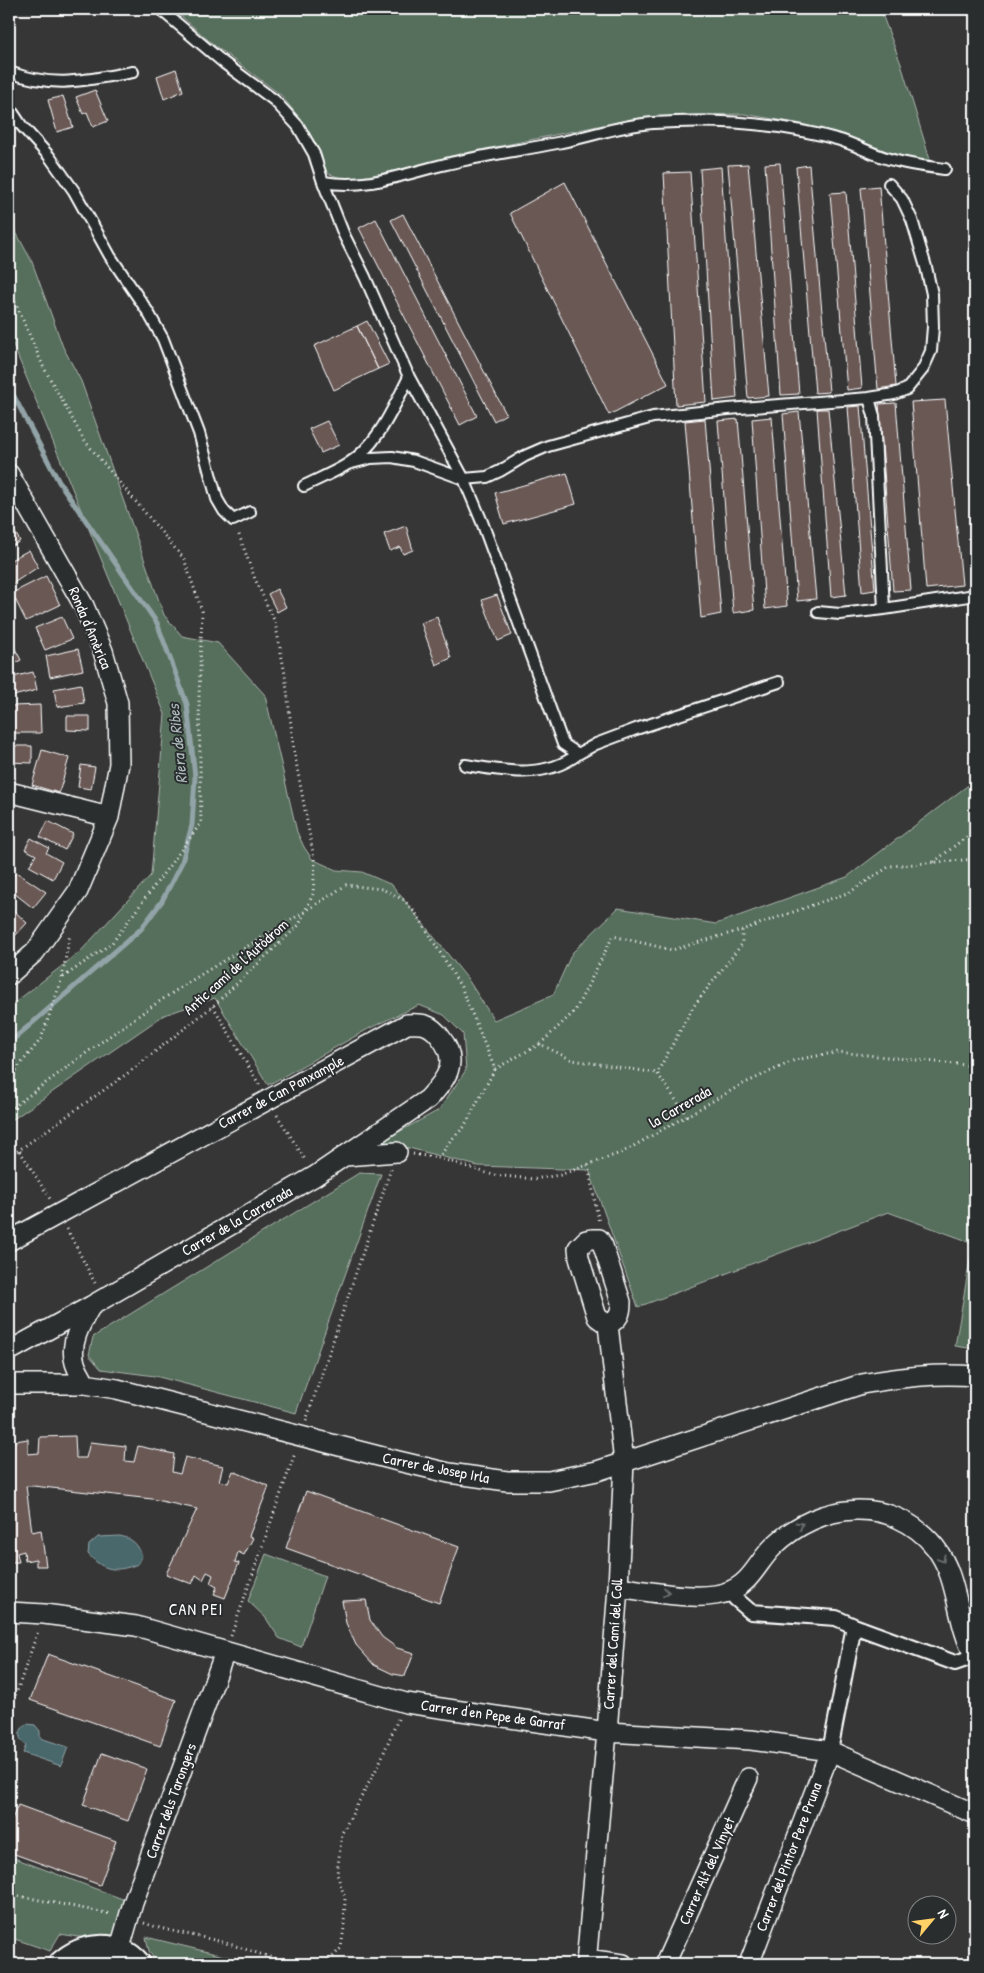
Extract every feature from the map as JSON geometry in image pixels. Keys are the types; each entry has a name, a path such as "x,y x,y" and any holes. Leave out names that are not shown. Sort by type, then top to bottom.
{"street":[{"name":"Ronda d'Amèrica","path":"9,474 84,606 104,651 118,703 119,764 109,817 78,891 36,952 9,976"},
{"path":"9,792 109,817"},
{"name":"Carrer de Can Panxample","path":"9,1241 407,1024 424,1023 437,1032 448,1047 450,1062 448,1072 439,1087 428,1098 380,1130"},
{"name":"Carrer de la Carrerada","path":"9,1351 91,1306 315,1176 380,1130"},
{"path":"344,1156 397,1152"},
{"path":"599,1239 603,1246 621,1302 621,1312 617,1320 608,1324 596,1317 579,1258 578,1248 586,1240 599,1239"},
{"path":"86,1384 75,1362 74,1347 80,1326 91,1306"},
{"name":"Carrer del Camí del Coll","path":"586,1962 607,1732 618,1587 624,1462 608,1324"},
{"name":"Carrer de Josep Irla","path":"9,1384 86,1384 117,1389 300,1438 449,1473 508,1481 548,1480 597,1471 862,1384 906,1376 947,1374 975,1376"},
{"path":"618,1587 702,1596 730,1591 752,1576 773,1546 806,1522 836,1511 855,1509 874,1511 909,1525 922,1534 945,1562 953,1580 964,1632 975,1656 955,1663 836,1618 752,1612 736,1599 730,1591"},
{"name":"Carrer d'en Pepe de Garraf","path":"9,1612 44,1614 136,1626 406,1702 607,1732 751,1740 830,1751 975,1814"},
{"path":"830,1751 854,1626"},
{"name":"Carrer dels Tarongers","path":"119,1951 128,1918 225,1652"},
{"name":"Carrer del Pintor Pere Pruna","path":"748,1964 830,1751"},
{"name":"Carrer Alt del Vinyet","path":"665,1964 748,1778"},
{"path":"61,1964 69,1956 85,1949 102,1947 119,1951 134,1959 138,1964"},
{"path":"586,1962 623,1964"}],"lane":[{"path":"160,9 224,63 274,100 298,126 314,154 344,235 409,377 464,479 486,531 563,744 578,754"},
{"path":"9,72 38,81 57,83 76,82 133,72"},
{"path":"9,107 21,125 49,156 74,191 110,256 148,312 162,339 199,434 212,488 224,511 233,520 250,512"},
{"path":"323,182 356,185 389,180 437,166 486,155 558,143 629,126 652,123 719,123 788,128 840,140 895,161 945,170"},
{"path":"304,486 348,464 371,458 392,457 414,460 464,479 486,477 548,446 653,417 869,398 894,394 906,389 924,369 931,351 932,294 912,220 902,200 889,184"},
{"path":"348,464 372,441 382,428 409,377"},
{"path":"869,398 874,416 884,609"},
{"path":"818,612 840,614 975,595"},
{"path":"465,765 508,772 531,772 555,768 596,744 779,682"}],"path":[{"path":"969,249 975,250"},
{"path":"9,288 43,366 84,440 184,560 202,611 199,698 201,823 112,943 62,978 41,1039 19,1066 9,1084"},
{"name":"Antic camí de l'Autòdrom","path":"9,1157 128,1072 213,1006 299,925 313,894 315,864 294,751 285,674 275,622 261,592 233,520"},
{"path":"933,862 975,830"},
{"path":"438,1158 450,1141 464,1127 495,1069 540,1044 575,1011 613,936 672,950 742,930 850,892 890,866 975,859"},
{"path":"9,1110 162,1000 238,950 303,914 346,885 382,889 404,900 418,916 461,987 495,1069"},
{"path":"657,1073 693,1007 742,944 742,930"},
{"path":"540,1044 572,1060 657,1073 687,1116"},
{"name":"la Carrerada","path":"397,1152 438,1158 493,1175 534,1179 560,1175 623,1152 741,1085 795,1060 838,1052 975,1066"},
{"path":"225,1652 397,1152"},
{"path":"588,1165 600,1227 599,1239"},
{"path":"9,1714 44,1614"},
{"path":"326,1964 341,1948 344,1928 345,1898 337,1874 342,1833 379,1764 406,1702"},
{"path":"9,1894 128,1918 164,1930 223,1942 286,1963 307,1964"}],"green space":[{"path":"173,9 880,9 901,64 931,163 900,156 802,124 744,114 689,115 632,119 346,180 327,173 307,128 281,95 215,46"},
{"path":"9,219 32,262 63,347 81,381 164,615 182,636 218,643 265,695 297,832 304,847 312,859 336,870 362,872 392,885 467,978 494,1020 553,995 572,953 618,908 716,924 847,877 975,780 975,1349 955,1346 973,1243 888,1212 638,1307 589,1170 478,1166 382,1141 439,1110 466,1070 463,1034 444,1015 419,1005 370,1028 268,1085 215,998 164,1015 9,1122 9,1007 80,952 151,875 165,714 9,335"},
{"path":"359,1173 381,1174 296,1413 155,1376 101,1369 89,1355 93,1337"},
{"path":"266,1554 325,1576 301,1647 279,1638 265,1617 248,1601"},
{"path":"9,1856 133,1903 117,1937 78,1937 60,1934 50,1951 9,1937"},
{"path":"146,1937 257,1964 157,1964 149,1951"}],"water":[{"path":"120,1536 132,1540 139,1548 142,1556 138,1564 111,1569 100,1564 88,1554 89,1545 98,1537"},
{"path":"27,1724 35,1725 40,1731 40,1738 68,1747 61,1766 23,1753 26,1745 21,1740 20,1732"}],"building":[{"path":"176,69 183,91 164,99 157,76"},
{"path":"95,90 108,121 93,127 87,112 83,114 76,97"},
{"path":"63,96 73,127 57,132 48,100"},
{"path":"780,163 799,394 781,395 765,164"},
{"path":"748,164 769,396 748,398 728,165"},
{"path":"809,165 829,392 815,393 796,167"},
{"path":"721,167 737,398 714,401 700,169"},
{"path":"690,172 706,402 676,405 664,173"},
{"path":"565,182 668,384 609,415 510,213"},
{"path":"879,186 896,386 878,389 861,188"},
{"path":"846,192 862,388 847,390 830,193"},
{"path":"403,214 506,414 494,421 391,220"},
{"path":"376,219 477,416 460,425 359,228"},
{"path":"367,321 389,364 378,369 357,326"},
{"path":"357,326 378,369 334,390 314,346"},
{"path":"945,400 962,585 926,589 911,402"},
{"path":"896,403 911,590 893,591 879,404"},
{"path":"860,406 875,590 862,592 848,407"},
{"path":"817,409 828,409 846,595 831,597"},
{"path":"799,412 816,599 797,601 783,414"},
{"path":"772,417 787,606 765,609 752,419"},
{"path":"705,419 721,614 701,618 685,421"},
{"path":"738,419 754,610 733,613 718,421"},
{"path":"327,421 339,445 321,453 309,429"},
{"path":"567,473 576,504 504,524 495,493"},
{"path":"9,522 20,541 9,548"},
{"path":"406,526 413,550 403,554 400,547 390,551 384,534"},
{"path":"29,550 38,567 9,586 9,561"},
{"path":"46,576 60,605 26,621 12,593"},
{"path":"277,589 286,607 277,612 268,594"},
{"path":"497,595 512,635 498,641 482,600"},
{"path":"62,617 72,639 45,650 35,628"},
{"path":"437,617 451,658 436,665 421,623"},
{"path":"9,637 21,660 9,666"},
{"path":"78,649 83,670 50,677 46,656"},
{"path":"33,672 37,690 9,697 9,678"},
{"path":"81,684 84,703 57,707 54,689"},
{"path":"40,705 41,733 13,733 12,706"},
{"path":"67,716 90,716 90,731 67,730"},
{"path":"9,746 32,746 32,763 9,762"},
{"path":"42,750 69,758 59,793 32,785"},
{"path":"81,765 95,767 91,789 78,787"},
{"path":"48,821 73,834 65,850 40,837"},
{"path":"31,838 49,848 46,853 62,862 53,879 29,866 36,855 25,849"},
{"path":"16,872 46,892 33,908 9,889 13,883 10,881"},
{"path":"9,906 27,923 15,936 9,931"},
{"path":"75,1436 76,1458 86,1458 90,1442 126,1446 125,1461 134,1462 138,1446 174,1454 172,1472 180,1474 185,1457 223,1466 219,1481 228,1483 233,1471 269,1486 249,1536 253,1538 244,1555 238,1552 235,1562 239,1563 225,1598 214,1594 217,1587 210,1583 213,1575 207,1572 203,1580 196,1575 192,1584 166,1574 197,1509 152,1499 26,1486 32,1532 41,1530 46,1566 36,1566 36,1559 25,1561 24,1551 17,1553 19,1562 10,1562 11,1569 9,1569 9,1442 28,1439 28,1454 39,1453 40,1437"},
{"path":"306,1491 459,1547 439,1603 286,1548"},
{"path":"366,1600 370,1620 382,1637 397,1648 414,1653 405,1676 393,1674 374,1665 356,1645 346,1623 342,1601"},
{"path":"48,1654 176,1700 160,1746 30,1700"},
{"path":"102,1753 147,1769 128,1821 83,1805"},
{"path":"18,1805 116,1841 100,1885 9,1852 9,1826"}],"waterway":[{"name":"Riera de Ribes","path":"9,387 59,482 157,623 187,704 195,777 192,825 182,862 162,901 141,929 9,1043"}],"district":[{"name":"CAN PEI","path":"196,1609"}]}
